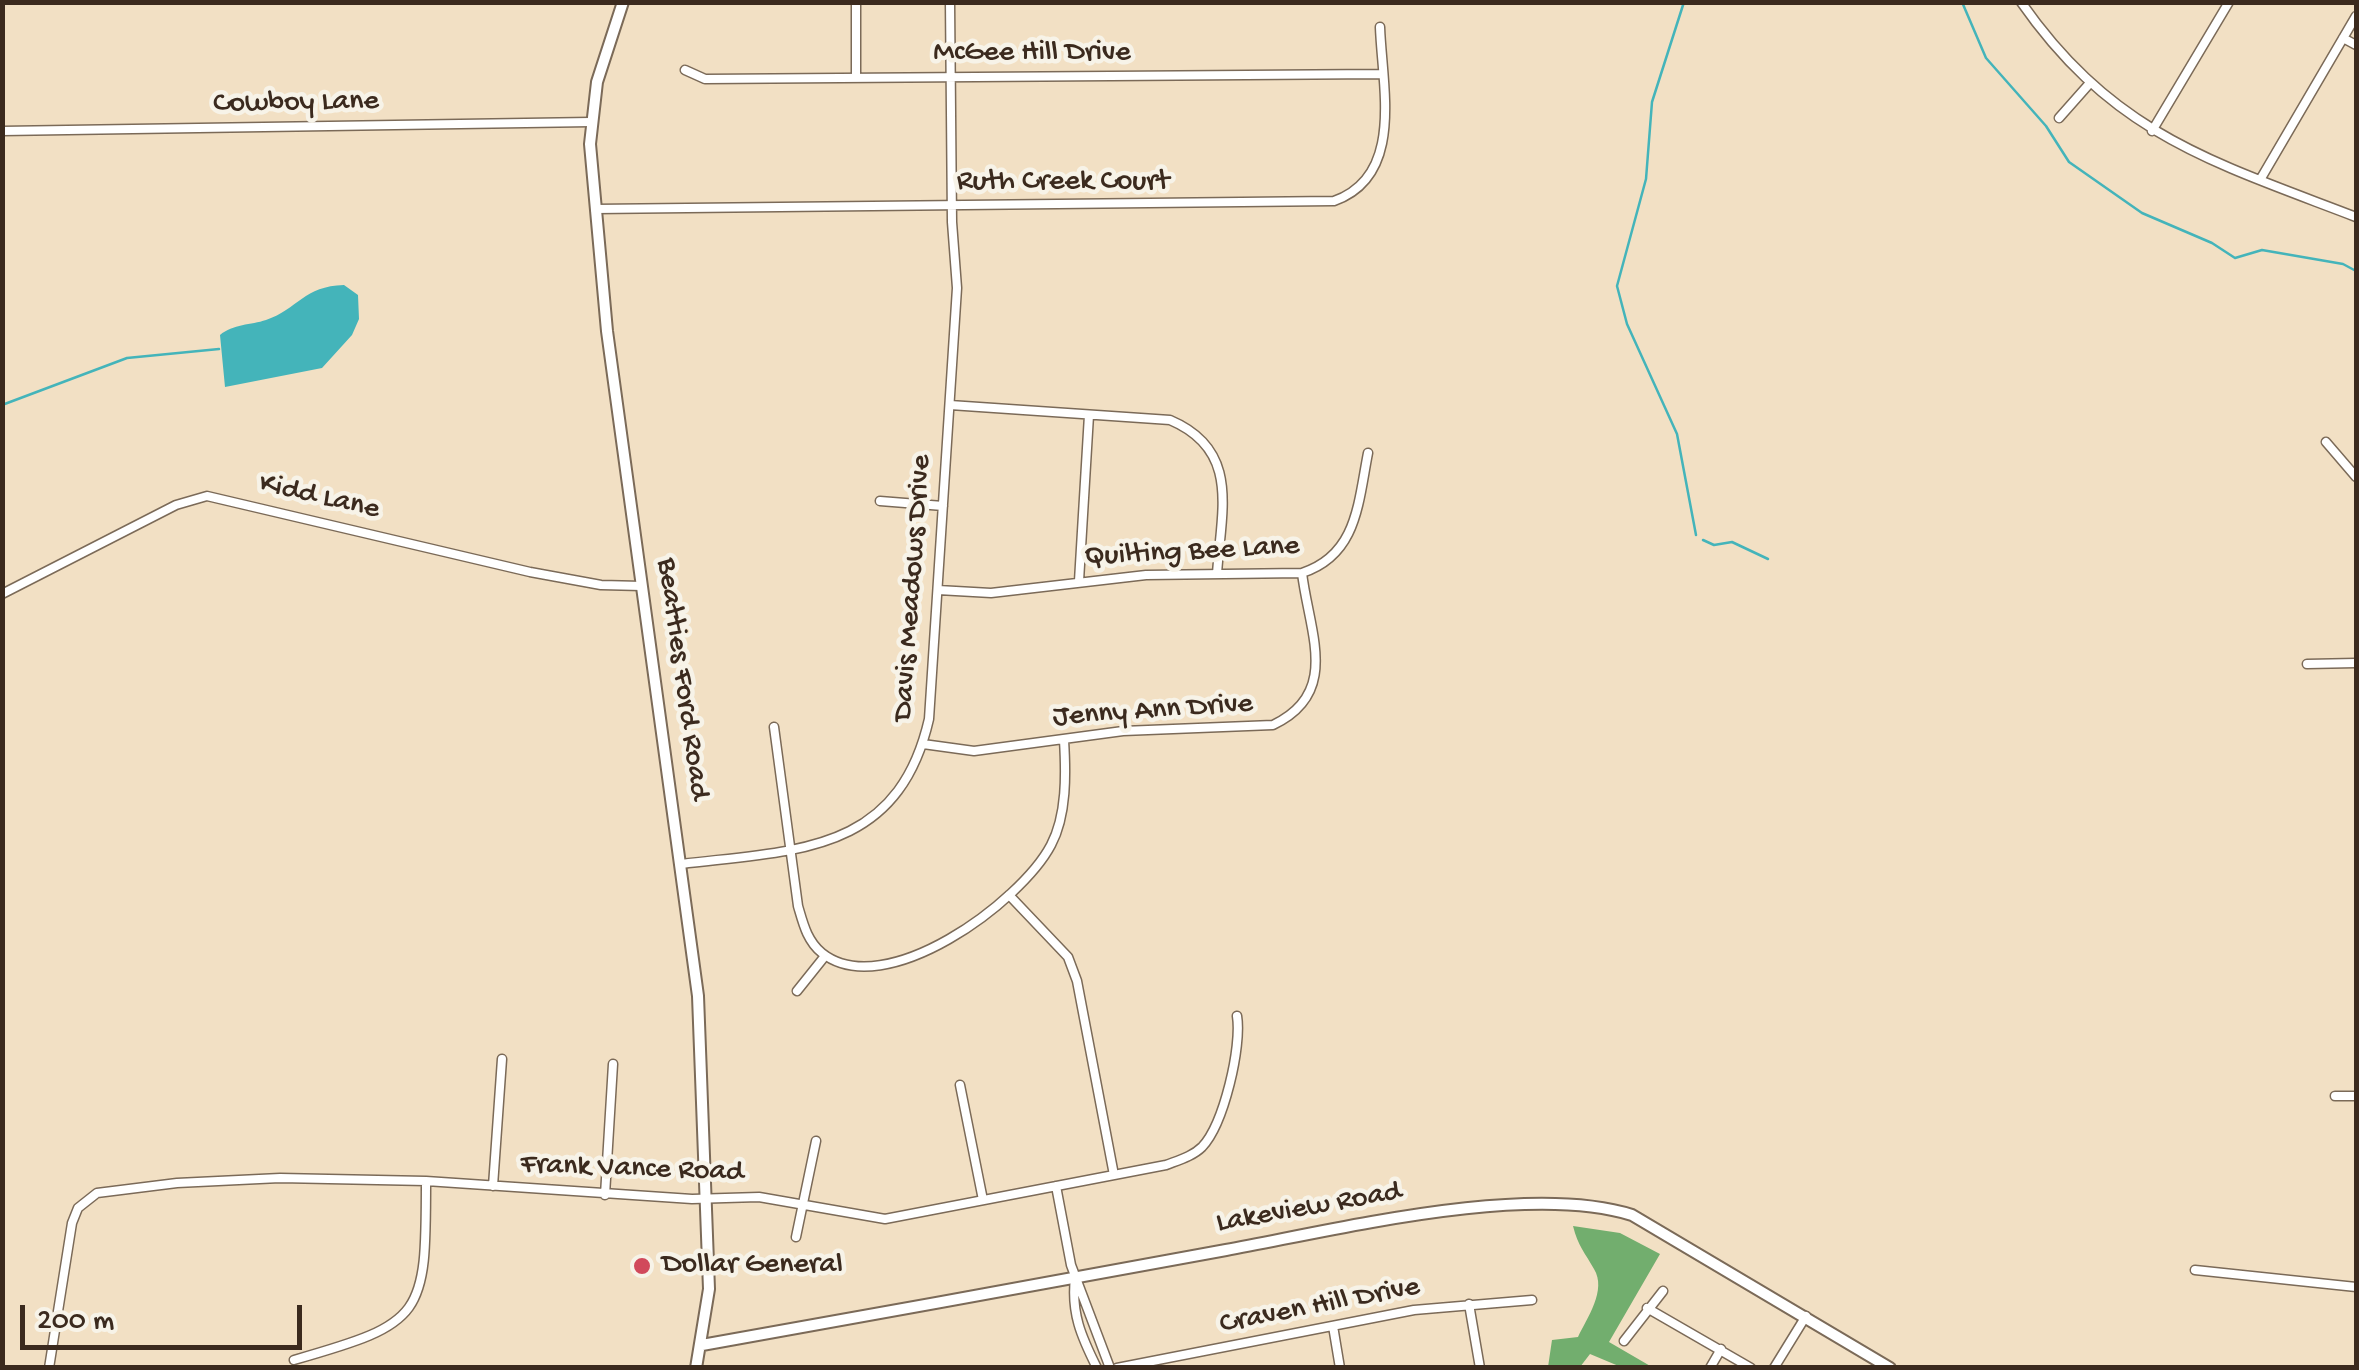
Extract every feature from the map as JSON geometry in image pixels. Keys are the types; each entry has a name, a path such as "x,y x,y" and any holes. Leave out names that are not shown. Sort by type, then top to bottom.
{"main road":[{"name":"Beatties Ford Road","path":"623,2 597,82 590,122 595,209 698,996 709,1289 696,1368"},
{"name":"Lakeview Road","path":"702,1345 1415,1215 1599,1204 1668,1233 1890,1368"}],"street":[{"path":"856,2 856,78"},
{"name":"Davis Meadows Drive","path":"682,864 792,850 838,839 881,812 907,781 923,744 938,590 957,288 950,2"},
{"path":"2021,2 2090,83 2152,132 2200,157 2356,217"},
{"path":"2152,132 2228,2"},
{"path":"2260,180 2356,16"},
{"name":"Ruth Creek Court","path":"595,209 1334,202 1363,185 1378,166 1383,142 1380,26"},
{"path":"2343,38 2356,45"},
{"name":"McGee Hill Drive","path":"685,70 705,78 1382,74"},
{"path":"2059,118 2090,83"},
{"name":"Cowboy Lane","path":"2,131 590,122"},
{"path":"950,405 1170,420 1190,429 1209,446 1220,465 1217,574"},
{"path":"1079,580 1089,414"},
{"path":"2326,442 2356,477"},
{"name":"Quilting Bee Lane","path":"938,590 991,593 1079,580 1302,573 1322,566 1348,539 1368,453"},
{"name":"Kidd Lane","path":"2,594 176,505 207,496 530,572 601,585 642,586"},
{"path":"880,501 943,506"},
{"name":"Jenny Ann Drive","path":"923,744 974,751 1123,731 1259,729 1292,716 1314,687 1317,669 1302,573"},
{"path":"2307,664 2356,663"},
{"path":"774,727 806,933 825,956 858,967 883,964 956,937 1036,868 1052,843 1062,814 1064,740"},
{"path":"1009,895 1068,957 1114,1174"},
{"path":"797,991 825,956"},
{"name":"Frank Vance Road","path":"50,1368 72,1222 90,1197 218,1180 426,1182 605,1195 768,1198 885,1219 1166,1165 1204,1145 1218,1120 1236,1050 1237,1016"},
{"path":"493,1186 502,1059"},
{"path":"605,1195 612,1064"},
{"path":"960,1085 983,1200"},
{"path":"2334,1096 2356,1096"},
{"path":"796,1237 816,1140"},
{"path":"294,1360 381,1332 411,1308 422,1273 426,1182"},
{"path":"1056,1186 1075,1278 1114,1368"},
{"path":"2194,1270 2356,1288"},
{"path":"1075,1278 1072,1303 1078,1329 1096,1368"},
{"path":"1624,1342 1663,1290"},
{"name":"Craven Hill Drive","path":"1114,1368 1333,1326 1469,1304 1532,1300"},
{"path":"1469,1304 1480,1368"},
{"path":"1648,1308 1751,1368"},
{"path":"1774,1368 1806,1316"},
{"path":"1333,1326 1340,1368"},
{"path":"1710,1368 1721,1349"},
{"path":"1198,1353 1201,1368"}],"green space":[{"path":"1573,1226 1620,1233 1660,1254 1609,1342 1652,1367 1621,1367 1590,1354 1580,1367 1548,1367 1552,1340 1578,1337 1597,1295 1597,1277"}],"water":[{"path":"344,285 358,295 359,319 352,335 322,368 225,387 220,335 277,315 319,289"}],"waterway":[{"path":"1684,2 1652,102 1646,179 1617,286 1627,324 1677,434 1696,535"},
{"path":"1962,2 1986,58 2046,126 2069,162 2142,213 2212,243 2235,258 2262,250 2343,264 2356,271"},
{"path":"2,405 127,358 219,349"},
{"path":"1703,540 1714,545 1732,542 1768,559"}],"place":[{"name":"Dollar General","path":"642,1266"}]}
